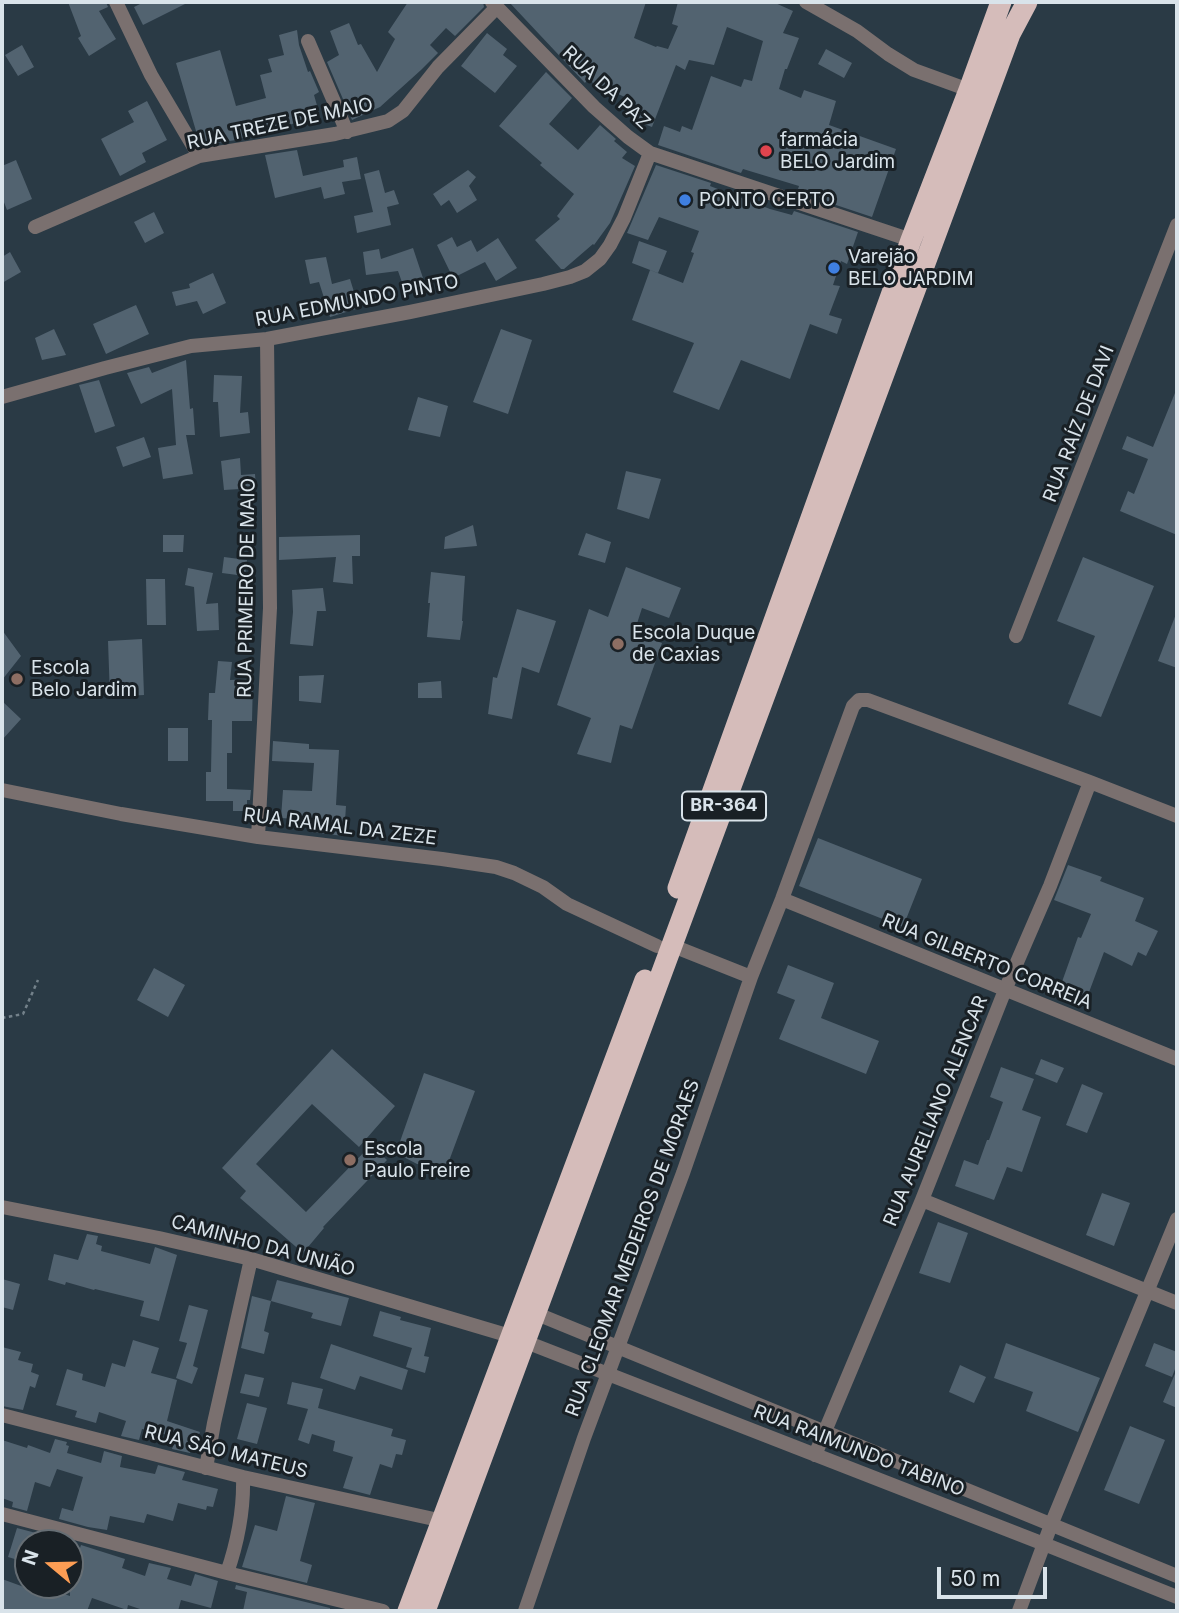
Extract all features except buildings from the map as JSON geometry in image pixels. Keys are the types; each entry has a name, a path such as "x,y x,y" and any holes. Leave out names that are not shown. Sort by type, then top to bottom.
{"highway":[{"name":"BR-364","path":"408,1611 518,1339 537,1314 911,240 1001,2"},
{"name":"BR-364","path":"425,1611 518,1339 665,946 1010,34 1027,2"}],"street":[{"path":"116,2 151,75 199,156"},
{"path":"806,2 914,70 969,90"},
{"name":"RUA TREZE DE MAIO","path":"35,227 199,156 347,132 388,121 403,111 495,4"},
{"name":"RUA DA PAZ","path":"495,4 594,107 650,153 911,240"},
{"path":"308,41 347,132"},
{"name":"RUA EDMUNDO PINTO","path":"2,397 191,346 267,339 570,277 585,271 600,259 610,245 624,219 650,153"},
{"name":"RUA RAÍZ DE DAVI","path":"1016,636 1177,225"},
{"name":"RUA PRIMEIRO DE MAIO","path":"258,837 270,608 267,339"},
{"path":"782,899 851,709 862,699 1177,816"},
{"name":"RUA AURELIANO ALENCAR","path":"815,1455 922,1200 1090,782"},
{"name":"RUA RAMAL DA ZEZE","path":"2,790 121,814 258,837 496,867 524,877 567,904 665,946 751,976"},
{"name":"RUA CLEOMAR MEDEIROS DE MORAES","path":"525,1611 584,1438 687,1160 751,976 782,899"},
{"name":"RUA GILBERTO CORREIA","path":"782,899 1177,1059"},
{"path":"922,1200 1177,1303"},
{"name":"CAMINHO DA UNIÃO","path":"2,1207 251,1259 518,1339"},
{"path":"1019,1611 1051,1525 1177,1219"},
{"path":"206,1468 251,1259"},
{"name":"RUA RAIMUNDO TABINO","path":"537,1314 1177,1576"},
{"name":"RUA RAIMUNDO TABINO","path":"518,1339 1177,1597"},
{"name":"RUA SÃO MATEUS","path":"2,1415 243,1478 443,1521"},
{"path":"227,1573 240,1525 243,1478"},
{"path":"2,1514 383,1611"}],"path":[{"path":"2,1018 23,1014 38,980"}],"place":[{"name":"farmácia BELO Jardim","path":"766,151"},
{"name":"PONTO CERTO","path":"685,200"},
{"name":"Varejão BELO JARDIM","path":"834,268"},
{"name":"Escola Duque de Caxias","path":"618,644"},
{"name":"Escola Belo Jardim","path":"17,679"},
{"name":"Escola Paulo Freire","path":"350,1160"}]}
